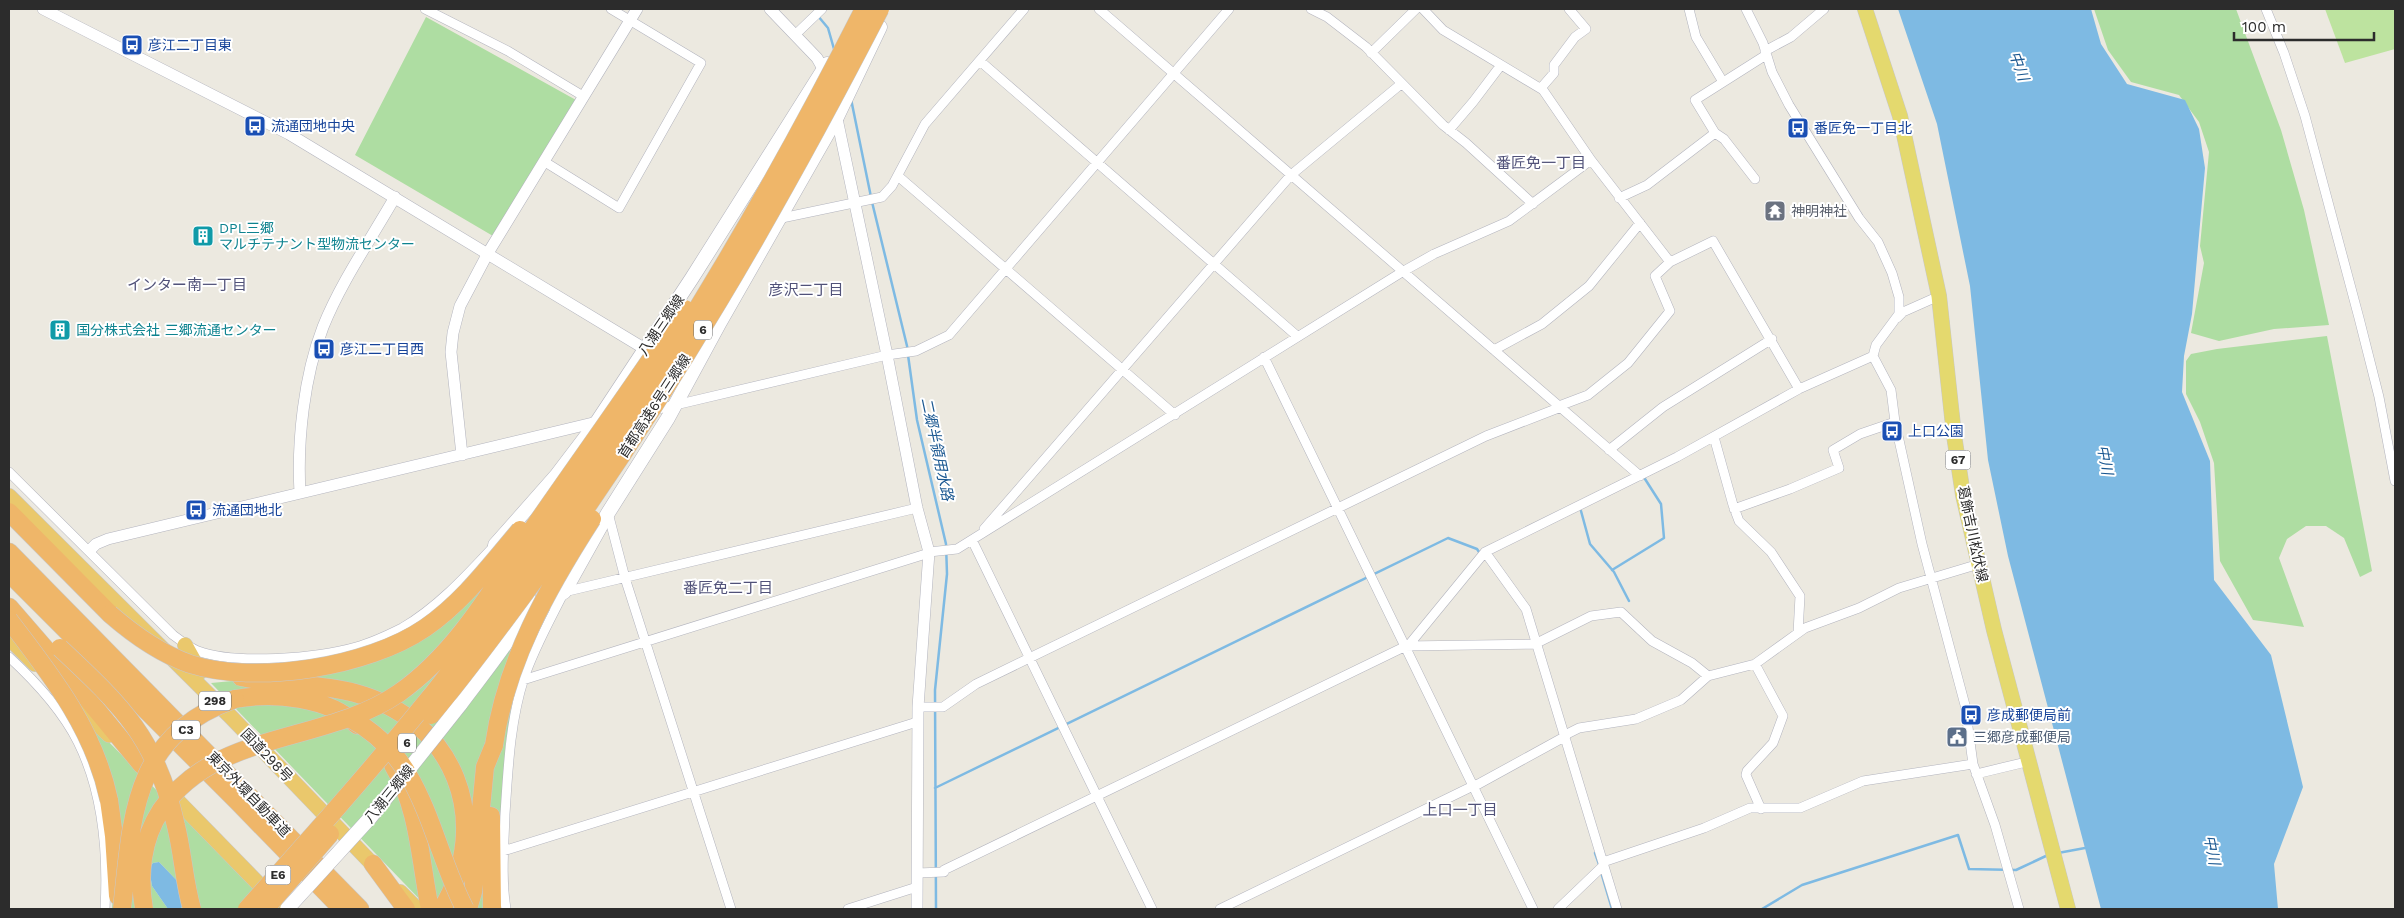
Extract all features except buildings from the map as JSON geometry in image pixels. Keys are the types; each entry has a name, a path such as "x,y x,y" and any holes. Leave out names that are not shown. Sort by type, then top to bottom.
{"highway":[{"name":"首都高速6号三郷線","path":"490,629 642,400 711,289 799,136 864,9"},
{"name":"首都高速6号三郷線","path":"490,629 581,516 698,337 826,114 880,9"},
{"path":"144,909 142,874 147,840 157,816 183,783 208,765 234,753 318,728 362,712 397,694 443,654 474,617 650,361 766,182 799,136"},
{"path":"492,909 490,844 494,746 507,687 544,598 648,433 698,337"},
{"path":"205,668 246,672 284,671 364,657 395,646 425,628 470,588 578,464"},
{"name":"国道298号","path":"9,496 231,717 417,909"},
{"path":"9,512 110,614"},
{"path":"9,521 110,614 154,647 175,658 205,668 254,680 355,693 390,706 404,714 430,736 444,755 455,777 461,794 465,829 462,863 458,878 442,909"},
{"name":"東京外環自動車道","path":"9,552 360,909"},
{"name":"東京外環自動車道","path":"9,573 342,909"},
{"path":"9,603 116,701 144,739 159,768 173,813 192,909"},
{"path":"9,607 142,765"},
{"path":"9,620 62,691 94,747 106,782 111,809 118,909"},
{"name":"6","path":"312,845 436,708 490,629"},
{"path":"9,638 142,765 285,909"},
{"path":"185,644 204,679 231,717"},
{"path":"122,909 131,826 138,793 160,751 189,724 223,704 262,696 307,701 366,727 386,744 411,778 433,828 449,875 467,909"},
{"path":"88,763 92,719"},
{"path":"351,719 386,757 404,789 416,830 430,909"},
{"path":"467,909 473,892 485,767 494,746"},
{"name":"E6","path":"246,909 312,845"},
{"name":"E6","path":"265,909 312,845"},
{"path":"373,864 406,909"}],"main road":[{"name":"八潮三郷線","path":"285,909 370,818 460,705 518,624 529,602 528,594 524,585 499,563 495,554 495,545 556,476 597,422 719,235 824,68 854,9"},
{"name":"八潮三郷線","path":"518,624 564,592 608,513 675,406 837,117 889,9"},
{"name":"葛飾吉川松伏線","path":"1865,9 1900,116 1939,296 1954,435 1963,495 2068,909"}],"street":[{"path":"43,9 61,12 289,134 645,349 660,352 666,350 709,283 717,275 753,264"},
{"path":"425,9 499,46 583,96"},
{"path":"545,162 619,208 701,63 611,9"},
{"path":"462,455 452,374 453,334 460,306 488,253 545,162 636,9"},
{"path":"770,9 796,34 824,68 856,202 917,508 929,553 917,722 917,909"},
{"path":"719,235 779,219 882,197 898,176 925,124 1024,9"},
{"path":"1099,9 1640,476"},
{"path":"90,550 96,544 108,539 597,422 675,406 888,355 913,352 949,335 1230,9"},
{"path":"1311,9 1327,17 1371,53 1449,130 1466,142 1533,204"},
{"path":"1371,53 1416,9"},
{"path":"1423,9 1443,30 1541,88 1619,198 1670,262"},
{"path":"1541,88 1554,72 1554,65 1575,37 1586,29 1569,9"},
{"path":"1688,9 1696,37 1724,82"},
{"path":"1746,9 1778,85 1793,112 1859,218 1882,248 1899,297 1897,318"},
{"path":"1755,179 1724,139 1715,133 1695,100 1791,37 1824,9"},
{"path":"2266,9 2284,53 2305,116 2359,318 2395,481"},
{"path":"796,34 820,10"},
{"path":"980,61 1297,336"},
{"path":"1449,130 1474,102 1501,65"},
{"path":"974,539 1000,513 1291,175 1401,84"},
{"path":"1619,198 1647,185 1715,133"},
{"path":"524,680 929,553 954,551 1402,272 1434,254 1509,221 1591,160"},
{"path":"898,176 1175,415"},
{"path":"300,493 300,466 307,390 318,345 338,297 395,197"},
{"path":"1494,350 1531,332 1589,286 1640,223"},
{"path":"918,707 942,707 976,684 1486,436 1588,395 1628,363 1670,311 1655,276 1670,262 1713,241 1772,339 1799,389"},
{"path":"1939,296 1906,311 1897,318 1876,345 1873,356 1890,390 1895,422 1931,577 1959,681 1973,764 1996,825 2019,909"},
{"path":"1609,450 1663,407 1772,339"},
{"path":"917,873 944,871 1405,646 1485,552 1640,476 1799,389 1873,356"},
{"path":"1264,358 1533,909"},
{"path":"1734,509 1790,489 1839,468 1833,450 1860,434 1895,422"},
{"path":"1714,437 1739,521 1766,546 1798,590 1800,596 1798,633"},
{"path":"9,472 185,644 200,651 216,655 256,659 304,656 357,647 401,628 429,609 458,584 495,545"},
{"path":"506,909 503,850 508,772 524,680 535,648 564,592 917,508"},
{"path":"608,513 625,578 731,909"},
{"path":"974,539 1029,658 1152,909"},
{"path":"1485,552 1526,609 1566,735 1617,909"},
{"path":"1220,909 1473,786 1579,728 1636,719 1681,700 1708,676 1755,664 1805,628 1859,608 1898,588 1979,564"},
{"path":"1405,646 1537,644 1591,616 1621,612 1652,641 1692,663 1708,676"},
{"path":"9,657 46,696 67,723 88,763 98,802 102,832 105,909"},
{"path":"1755,664 1783,716 1773,744 1747,771 1746,775 1761,808"},
{"path":"503,850 917,722"},
{"path":"1976,774 2030,761"},
{"path":"1558,909 1604,864 1704,828 1750,808 1800,808 1863,781 1973,764"},
{"path":"848,909 917,887"}],"green space":[{"path":"2094,9 2236,9 2281,130 2304,210 2329,325 2274,329 2219,341 2191,333 2204,263 2200,246 2209,152 2199,122 2179,95 2131,82 2108,50"},
{"path":"2325,9 2395,9 2395,49 2345,63"},
{"path":"426,17 576,100 493,236 355,155"},
{"path":"2327,336 2372,571 2360,577 2344,538 2326,526 2306,526 2287,539 2279,558 2304,627 2253,620 2220,561 2214,463 2200,422 2186,394 2186,361 2191,354 2217,349"},
{"path":"489,579 550,606 522,670 506,741 501,820 503,909 429,909 211,683 297,675 371,661"},
{"path":"92,725 274,909 180,909 188,900 186,890 159,862 153,863 149,868 152,886 168,909 112,909 113,895"}],"water":[{"name":"中川","path":"1898,9 2091,9 2101,44 2127,84 2185,100 2199,129 2205,168 2192,314 2184,356 2182,392 2210,461 2214,580 2271,655 2303,787 2274,864 2278,909 2101,909 2008,556 1988,460 1970,286 1937,124"},
{"path":"159,862 186,890 188,900 180,909 168,909 152,886 149,868 153,863"}],"waterway":[{"name":"二郷半領用水路","path":"818,16 828,28 834,49"},
{"name":"二郷半領用水路","path":"851,99 871,197"},
{"name":"二郷半領用水路","path":"872,202 908,350"},
{"name":"二郷半領用水路","path":"908,355 917,420 946,544 947,574 935,690 936,909"},
{"path":"1612,570 1664,538 1661,504 1645,479"},
{"path":"1581,511 1590,544 1614,572 1629,601"},
{"path":"935,788 1448,538 1477,549 1481,555"},
{"path":"1762,909 1802,885 1958,835 1969,869 2016,870 2048,855"},
{"path":"2058,853 2085,848"},
{"path":"1595,853 1600,867"},
{"path":"1601,872 1612,909"}],"place":[{"name":"彦江二丁目東","path":"132,45"},
{"name":"流通団地中央","path":"255,126"},
{"name":"番匠免一丁目北","path":"1798,128"},
{"name":"神明神社","path":"1775,211"},
{"name":"DPL三郷 マルチテナント型物流センター","path":"203,236"},
{"name":"国分株式会社 三郷流通センター","path":"60,330"},
{"name":"彦江二丁目西","path":"324,349"},
{"name":"上口公園","path":"1892,431"},
{"name":"流通団地北","path":"196,510"},
{"name":"彦成郵便局前","path":"1971,715"},
{"name":"三郷彦成郵便局","path":"1957,737"}],"district":[{"name":"番匠免一丁目","path":"1541,163"},
{"name":"インター南一丁目","path":"187,285"},
{"name":"彦沢二丁目","path":"806,290"},
{"name":"番匠免二丁目","path":"728,588"},
{"name":"上口一丁目","path":"1460,810"}]}
